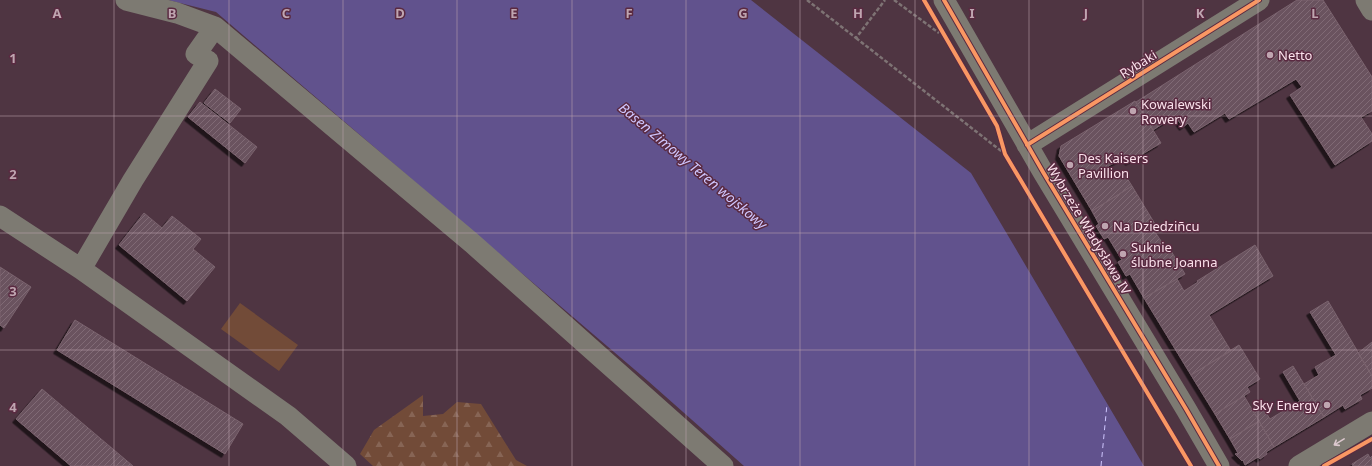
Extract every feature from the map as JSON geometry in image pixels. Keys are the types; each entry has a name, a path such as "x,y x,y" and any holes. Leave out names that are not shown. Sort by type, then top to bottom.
{"street":[{"path":"126,0 177,13 215,27 472,243 723,466"},
{"name":"Wybrzeże Władysława IV","path":"944,0 1027,145 1219,466"},
{"name":"Rybaki","path":"1027,145 1259,0"},
{"path":"1366,0 1372,10"},
{"path":"81,270 149,154 208,61 196,54 215,27"},
{"path":"0,216 81,270 288,416 346,466"},
{"path":"1299,466 1372,422"}],"path":[{"path":"807,0 1005,154"},
{"path":"856,38 886,0"},
{"path":"894,0 937,32 944,35"}],"green space":[{"path":"240,303 298,345 279,371 221,329"},
{"path":"423,395 423,416 443,414 457,402 481,404 516,460 527,466 373,466 360,454 374,430"}],"water":[{"name":"Basen Zimowy Teren wojskowy","path":"168,0 751,0 971,173 1144,466 744,466 648,381 216,12"}],"building":[{"path":"1297,0 1323,0 1372,77 1372,111 1361,117 1372,134 1372,141 1335,165 1290,95 1302,87 1296,79 1229,119 1225,113 1194,132 1188,123 1183,127 1175,116 1153,130 1136,102"},
{"path":"215,89 241,109 230,123 204,103"},
{"path":"1135,101 1161,143 1129,162 1126,157 1108,166 1117,179 1125,175 1132,186 1092,211 1059,156 1061,146"},
{"path":"200,102 257,147 245,163 188,117"},
{"path":"1132,186 1155,224 1151,226 1163,244 1158,247 1160,251 1168,246 1185,274 1144,298 1130,274 1126,276 1118,262 1122,260 1108,237 1104,239 1096,226 1099,224 1092,211"},
{"path":"144,213 162,228 172,216 201,239 193,249 215,267 187,301 119,245"},
{"path":"1255,245 1273,276 1209,315 1231,351 1191,375 1144,298 1177,279 1184,291 1198,282 1197,281"},
{"path":"0,267 31,287 4,328 0,325"},
{"path":"1328,301 1372,376 1372,388 1360,395 1362,399 1345,409 1343,405 1324,417 1304,384 1319,375 1315,367 1336,355 1310,312"},
{"path":"75,320 243,424 225,454 57,350"},
{"path":"1372,342 1372,376 1358,353"},
{"path":"1239,345 1260,379 1247,387 1250,392 1215,414 1191,375"},
{"path":"1293,366 1324,417 1274,447 1252,409 1260,403 1270,419 1300,401 1283,372"},
{"path":"42,389 133,466 71,466 16,419"},
{"path":"1244,396 1259,421 1230,439 1215,414"},
{"path":"1259,421 1274,447 1266,452 1267,454 1260,459 1258,457 1245,465 1243,460 1242,461 1235,454 1238,453 1230,439"},
{"path":"1368,454 1370,458 1372,456 1372,466 1353,466 1352,464"}],"ferry route":[{"path":"1101,466 1107,404"}],"cycle path":[{"path":"924,0 997,126 1005,154 1191,466"},
{"path":"944,0 1043,172 1219,466"},
{"path":"1027,145 1259,0"},
{"path":"1324,466 1372,439"}],"place":[{"name":"Netto","path":"1270,55"},
{"name":"Kowalewski Rowery","path":"1133,111"},
{"name":"Des Kaisers Pavillion","path":"1070,165"},
{"name":"Na Dziedziñcu","path":"1105,226"},
{"name":"Suknie ślubne Joanna","path":"1123,254"},
{"name":"Sky Energy","path":"1327,405"}]}
